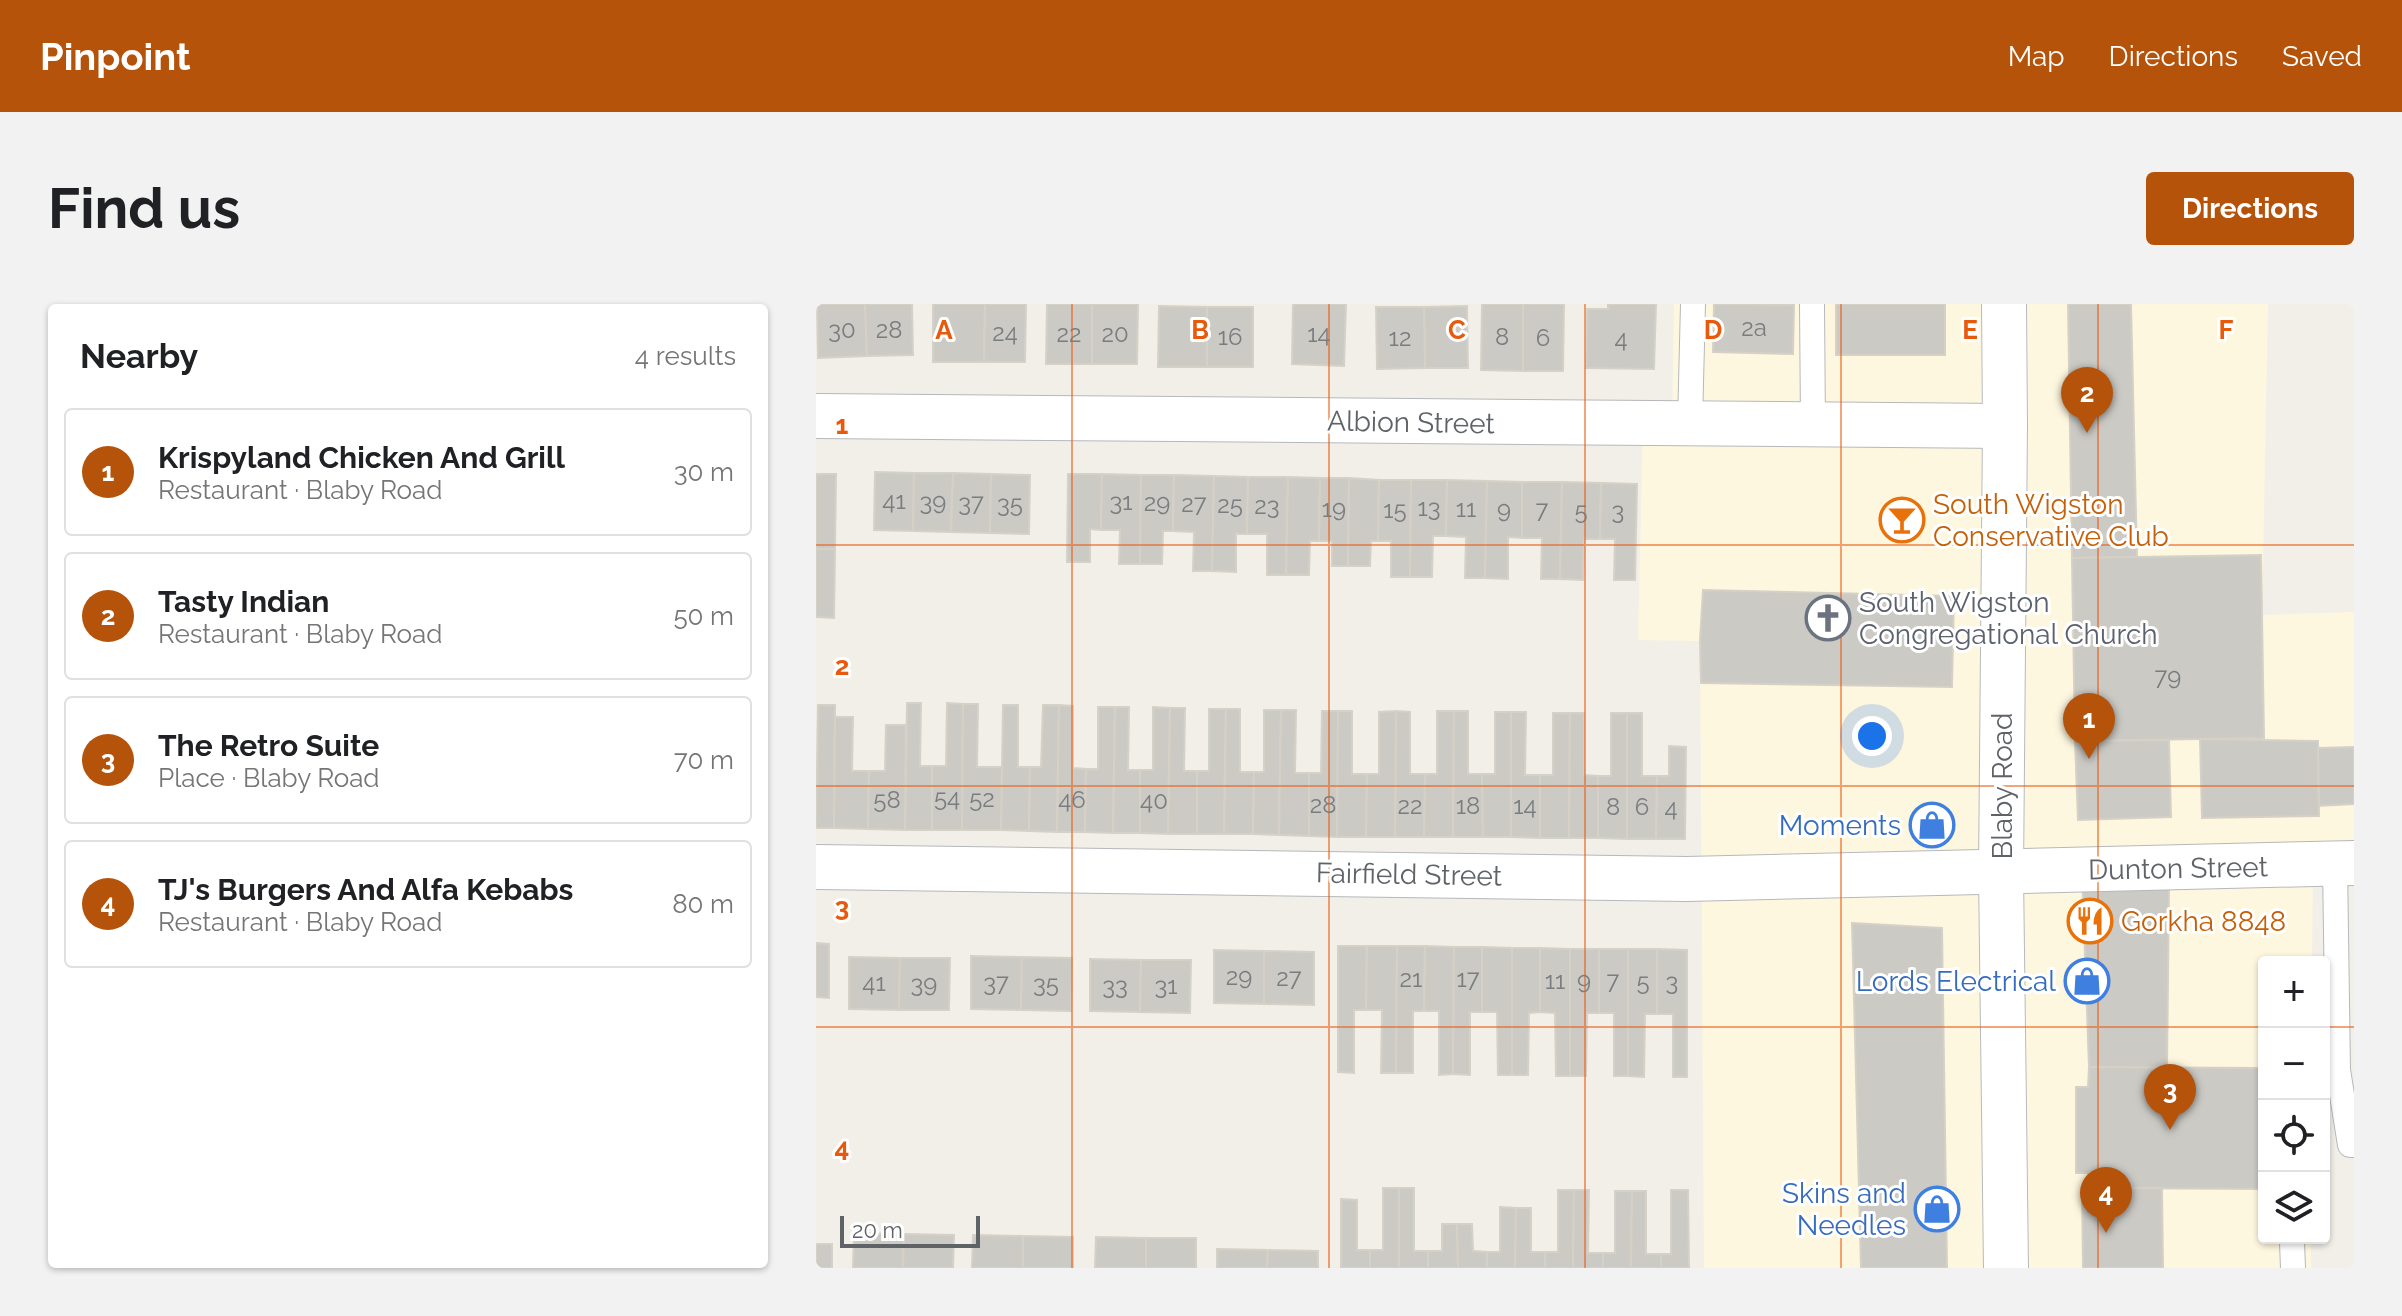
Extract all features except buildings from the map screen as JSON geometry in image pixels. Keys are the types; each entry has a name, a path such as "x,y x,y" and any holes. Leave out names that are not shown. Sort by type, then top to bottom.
{"street":[{"name":"Blaby Road","path":"2004,304 2001,873 2006,1268"},
{"name":"Albion Street","path":"816,416 2005,426"},
{"name":"Dunton Street","path":"2001,873 2344,863"},
{"name":"Fairfield Street","path":"816,867 1687,879 2001,873"}],"lane":[{"path":"1690,423 1693,304"},
{"path":"1812,304 1813,424"},
{"path":"2344,863 2338,1070 2350,1145 2354,1145"},
{"path":"2292,1244 2293,1268"}],"shaded area":[{"path":"1674,304 2268,304 2262,615 2354,612 2354,863 2313,866 2312,956 2258,956 2258,1244 2311,1244 2311,1268 1704,1268 1700,641 1638,640 1643,424 1672,423"}],"place":[{"name":"Tasty Indian","path":"2087,433"},
{"name":"South Wigston Conservative Club","path":"1902,520"},
{"name":"South Wigston Congregational Church","path":"1828,618"},
{"name":"Krispyland Chicken And Grill","path":"2089,759"},
{"name":"Moments","path":"1932,825"},
{"name":"Gorkha 8848","path":"2090,921"},
{"name":"Lords Electrical","path":"2087,981"},
{"name":"The Retro Suite","path":"2170,1130"},
{"name":"Skins and Needles","path":"1937,1209"},
{"name":"TJ's Burgers And Alfa Kebabs","path":"2106,1233"}]}
